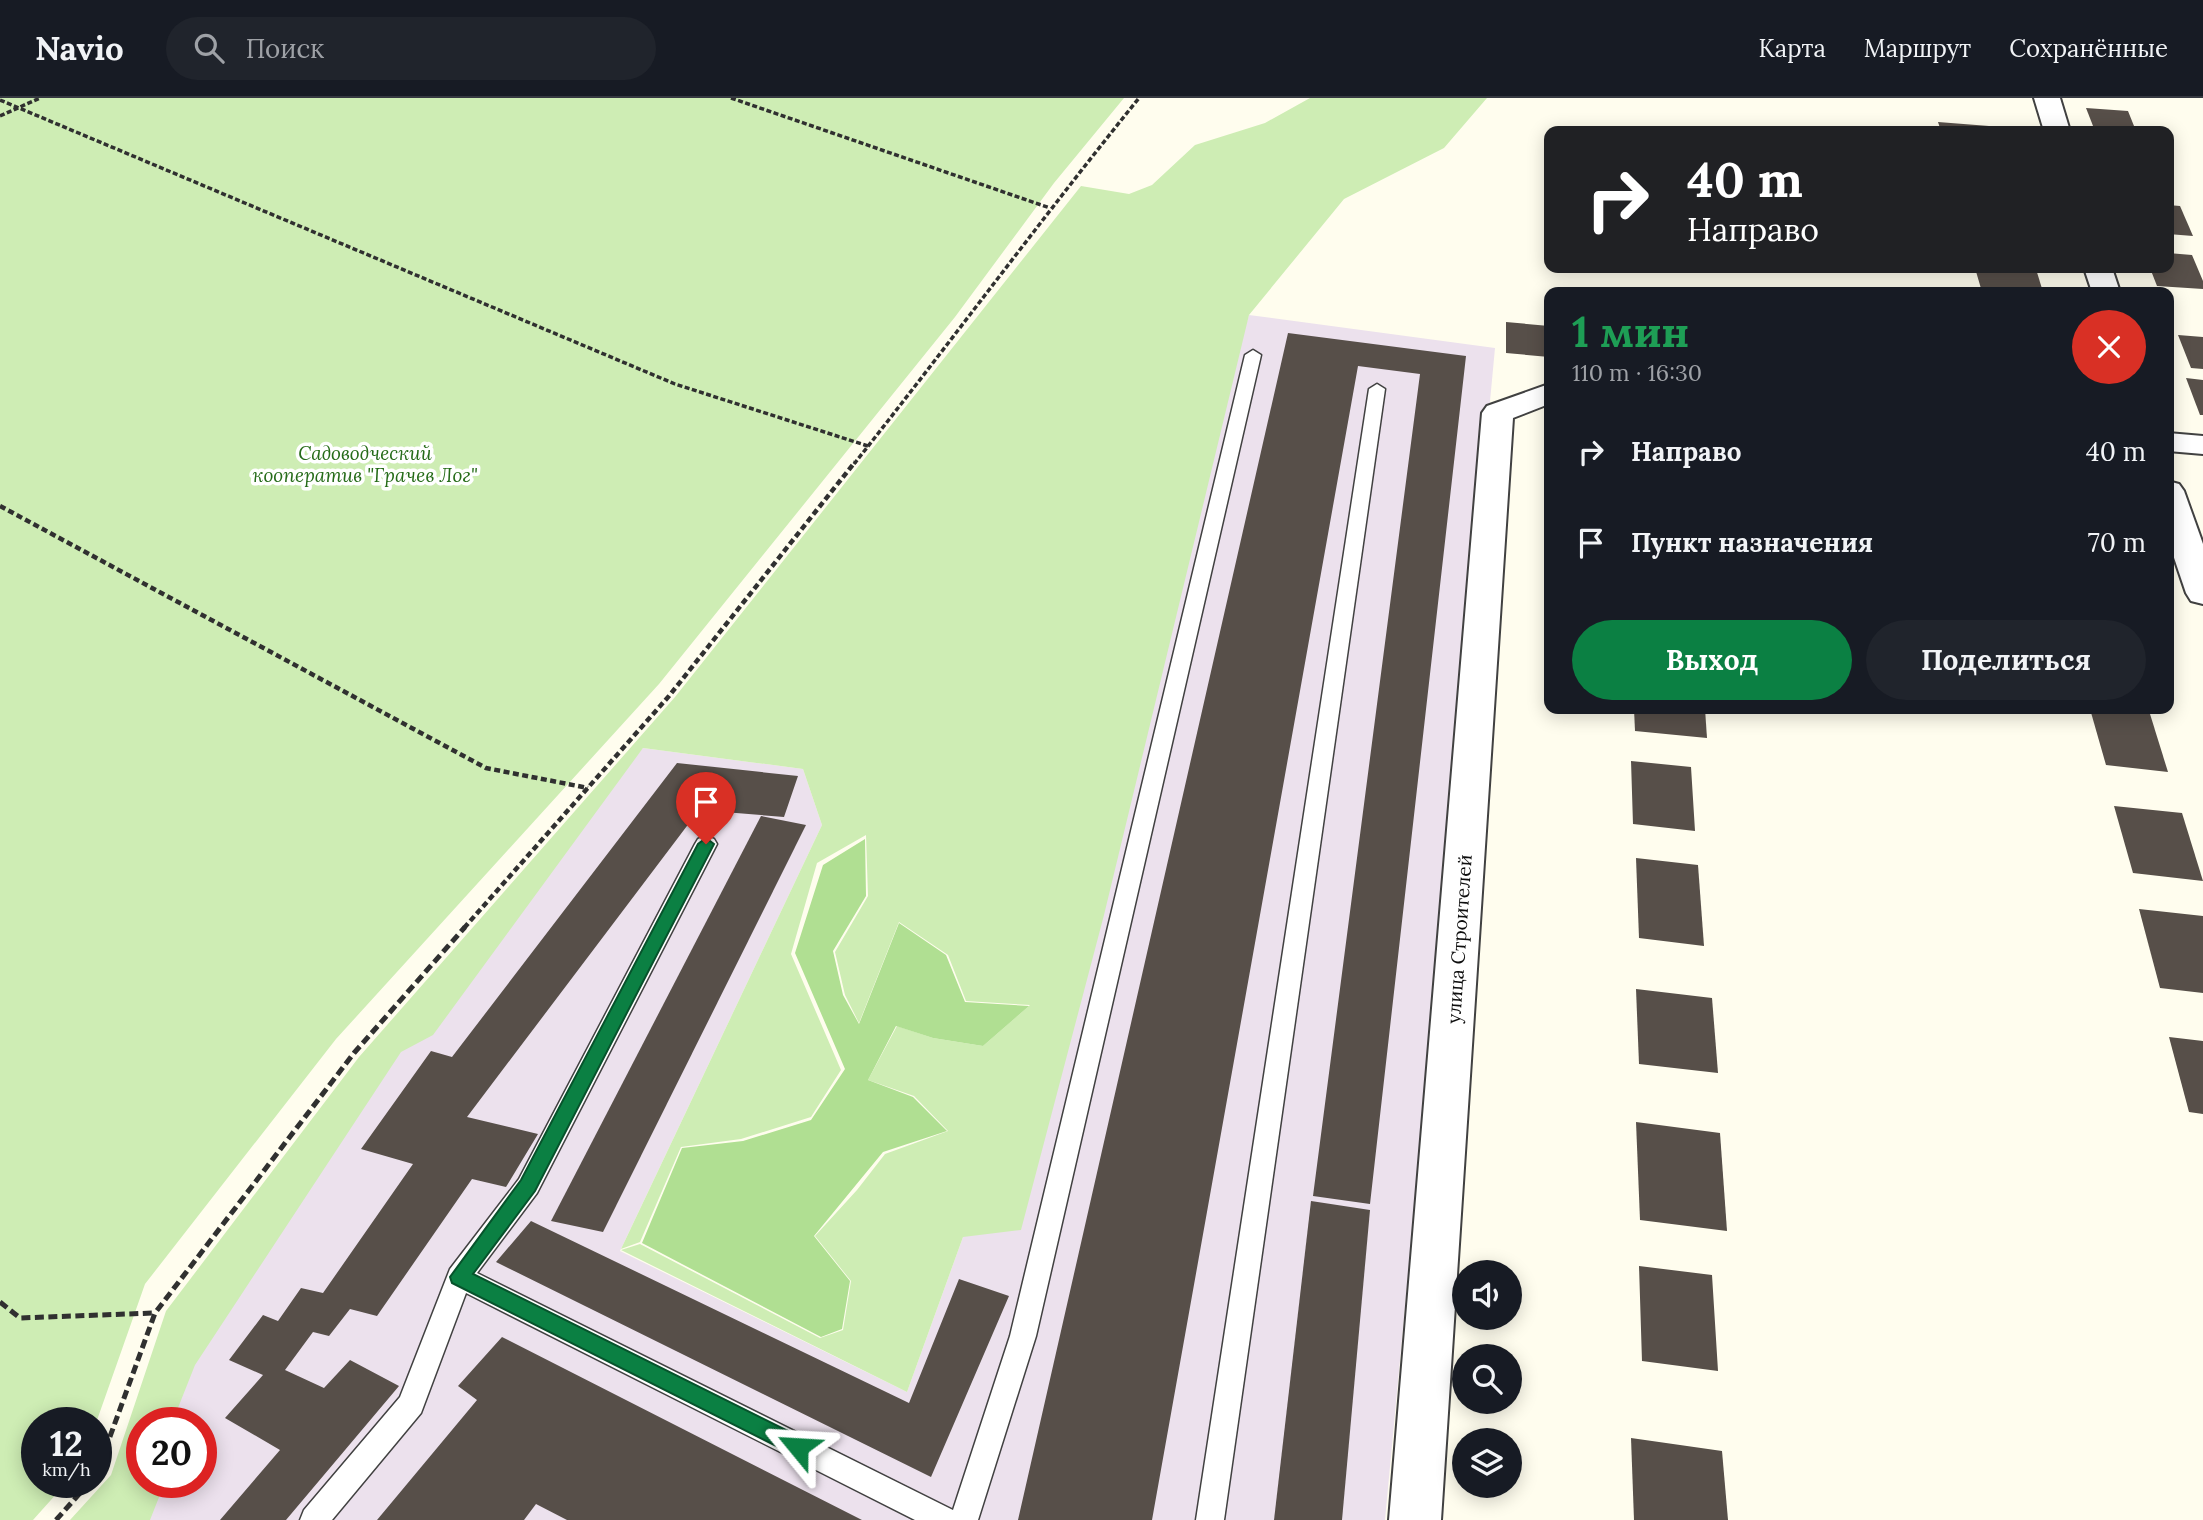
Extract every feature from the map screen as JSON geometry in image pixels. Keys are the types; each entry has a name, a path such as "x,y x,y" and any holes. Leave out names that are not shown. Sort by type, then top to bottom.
{"street":[{"path":"2047,98 2055,126"},
{"name":"улица Строителей","path":"1415,1520 1498,413 1544,395"},
{"path":"2174,443 2203,445"},
{"path":"2174,508 2203,593"}],"lane":[{"path":"964,1520 1023,1336 1253,355"},
{"path":"1210,1520 1377,389"},
{"path":"314,1520 411,1404 459,1277 528,1186 706,844"},
{"path":"459,1277 944,1520"}],"path":[{"path":"0,116 40,98"},
{"path":"731,98 1050,208"},
{"path":"112,1431 155,1313 355,1053 669,696 968,320 1050,208 1139,98"},
{"path":"0,100 675,384 868,446"},
{"path":"0,506 486,768 588,788"},
{"path":"0,1302 20,1318 155,1313"},
{"path":"55,1520 75,1498"}],"shaded area":[{"path":"1249,315 1495,348 1385,1520 124,1520 136,1498 217,1498 217,1407 162,1407 389,1039 643,748 803,769 822,825 620,1251 907,1392 963,1237"}],"green space":[{"name":"Cадоводческий кооператив \"Грачев Лог\"","path":"0,98 1124,98 1054,183 955,317 659,684 336,1039 145,1284 102,1407 21,1407 21,1498 53,1498 33,1520 0,1520"},
{"path":"1310,98 1487,98 1444,148 1344,199 1249,315 1104,915 1021,1230 963,1237 907,1392 621,1250 640,1244 820,1338 843,1330 851,1281 815,1236 885,1154 948,1131 914,1096 868,1080 897,1026 933,1038 983,1046 1030,1005 966,1001 948,955 899,922 859,1023 845,995 835,952 868,896 866,835 817,863 791,954 841,1070 811,1117 741,1139 681,1147 640,1242 621,1249 822,825 803,769 643,748 433,1035 401,1052 195,1365 178,1407 134,1407 166,1311 359,1057 675,697 1081,186 1129,194 1152,185 1195,145 1265,123"},
{"path":"865,839 866,896 833,951 843,995 859,1024 899,923 946,955 965,1002 1029,1006 983,1046 933,1038 896,1026 868,1080 913,1097 947,1131 883,1152 814,1236 850,1281 842,1329 821,1337 642,1243 682,1148 743,1141 811,1120 845,1069 795,953 823,865"},
{"path":"126,1430 126,1498 159,1498 150,1520 70,1520 90,1498 112,1498 112,1472"}],"building":[{"path":"2086,108 2128,111 2134,126 2093,126"},
{"path":"1938,122 1989,126 1939,126"},
{"path":"2174,206 2180,206 2193,236 2174,234"},
{"path":"2174,254 2192,255 2203,281 2203,289 2157,286 2152,273 2174,273"},
{"path":"1976,273 2037,273 2041,287 1981,287"},
{"path":"1506,322 1544,326 1544,357 1506,353"},
{"path":"1288,333 1466,356 1370,1204 1313,1196 1420,374 1358,366 1152,1520 1018,1520"},
{"path":"2178,335 2203,337 2203,369 2191,368"},
{"path":"2186,378 2203,380 2203,415 2200,415"},
{"path":"1634,714 1705,714 1707,738 1635,731"},
{"path":"2091,714 2150,714 2168,772 2106,765"},
{"path":"1631,761 1691,767 1695,831 1633,824"},
{"path":"677,763 798,776 784,817 699,810 467,1117 538,1134 506,1187 472,1179 377,1316 350,1309 329,1336 313,1332 285,1370 324,1388 350,1360 399,1386 286,1520 220,1520 280,1450 225,1418 263,1375 229,1360 263,1315 278,1321 301,1288 323,1293 413,1164 361,1149 431,1051 452,1057"},
{"path":"2114,806 2182,813 2203,881 2133,873"},
{"path":"761,816 806,825 603,1232 551,1221"},
{"path":"1636,858 1698,865 1704,946 1639,938"},
{"path":"2139,909 2203,916 2203,993 2160,988"},
{"path":"1636,989 1712,998 1718,1073 1639,1064"},
{"path":"2169,1037 2203,1041 2203,1114 2189,1112"},
{"path":"1636,1122 1720,1133 1727,1231 1640,1220"},
{"path":"1311,1201 1370,1210 1342,1520 1274,1520"},
{"path":"531,1221 909,1403 959,1279 1009,1296 931,1477 496,1262"},
{"path":"1639,1266 1712,1275 1718,1371 1642,1361"},
{"path":"502,1337 862,1520 567,1520 536,1504 524,1520 377,1520 477,1400 458,1386"},
{"path":"1631,1438 1722,1451 1728,1520 1634,1520"}],"route":[{"path":"706,844 528,1186 459,1277 798,1447"}]}
